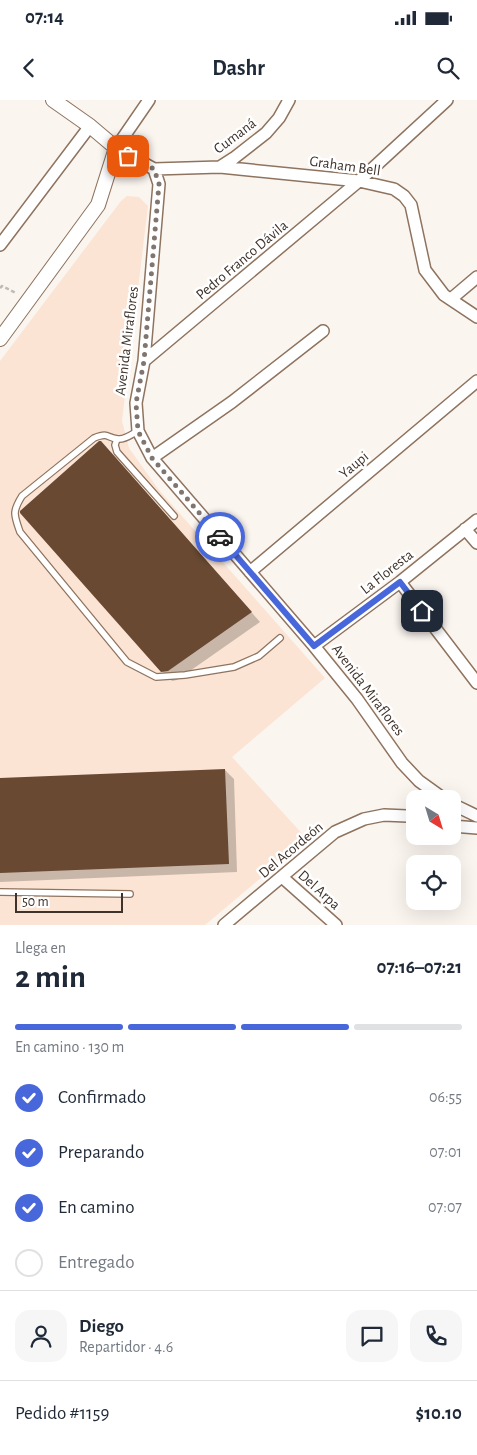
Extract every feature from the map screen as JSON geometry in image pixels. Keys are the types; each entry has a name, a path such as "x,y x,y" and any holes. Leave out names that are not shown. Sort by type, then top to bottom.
{"street":[{"path":"52,100 90,126 116,148 154,169"},
{"path":"0,338 98,205 116,148 149,100"},
{"name":"Cumaná","path":"154,169 220,167 266,133 279,118 289,100"},
{"name":"Pedro Franco Dávila","path":"144,361 360,181 447,100"},
{"path":"0,245 90,126"},
{"name":"Graham Bell","path":"220,167 360,181 394,189 404,196 411,205 425,270 444,295 477,317"},
{"name":"Avenida Miraflores","path":"154,169 159,184 144,361 136,403 138,431 152,458 314,646 357,699 402,763 419,781 432,790"},
{"path":"451,299 477,277"},
{"path":"152,458 232,402 323,331"},
{"name":"Yaupi","path":"250,572 477,381"},
{"name":"La Floresta","path":"314,646 400,582 477,520"},
{"path":"465,529 477,543"},
{"path":"400,582 477,683"},
{"path":"461,808 477,816"},
{"name":"Del Acordeón","path":"224,925 335,832 364,819 384,816 406,816"},
{"path":"461,827 477,828"},
{"name":"Del Arpa","path":"282,877 336,925"}],"lane":[{"path":"138,431 124,438 117,439 103,434 94,438 22,496 14,508 20,532 127,662 156,676 185,675 234,667 259,656 280,638"},
{"path":"117,439 115,445 117,452 174,516"},
{"path":"0,892 130,894"}],"path":[{"path":"0,288 2,286 29,299"}],"shaded area":[{"path":"127,196 139,197 148,206 122,421 129,448 159,490 325,678 232,757 307,839 205,925 0,925 0,361 121,201"}],"building":[{"path":"99,441 252,612 168,671 161,672 20,513"},
{"path":"225,769 229,864 0,873 0,778"}],"way so far":[{"path":"128,156 154,169 159,184 144,361 136,403 138,431 152,458 220,537"}],"route":[{"path":"220,537 314,646 400,582 422,611"}]}
